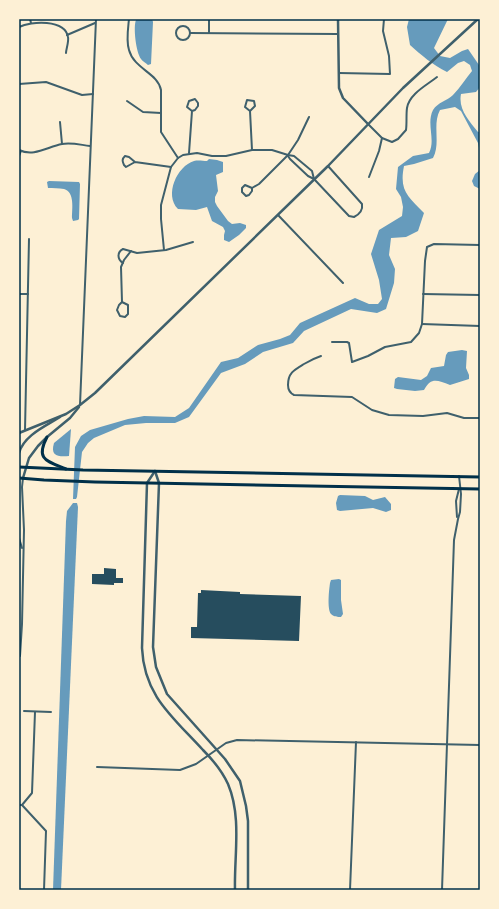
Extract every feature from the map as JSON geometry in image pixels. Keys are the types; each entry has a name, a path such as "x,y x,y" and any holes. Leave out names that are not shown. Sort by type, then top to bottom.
{"main road":[{"path":"47,437 42,446 45,458 52,463 67,469"},
{"path":"19,467 72,470 480,477"},
{"path":"19,478 82,482 480,489"}],"street":[{"path":"30,19 31,23"},
{"path":"80,405 96,19"},
{"path":"129,19 129,50 137,65 160,85 160,129 162,135 178,158"},
{"path":"209,19 209,33"},
{"path":"338,19 339,88 343,98 382,138 392,142 398,139 406,130 407,107 410,101 420,90 437,77"},
{"path":"338,73 390,74 390,56 383,31 384,19"},
{"path":"20,656 22,624 22,551 24,530 22,487 26,468 30,458 38,446 70,418 80,405 278,216 402,88 426,68 478,19"},
{"path":"19,27 31,23 54,24 60,27 68,38 66,54"},
{"path":"67,35 96,23"},
{"path":"184,26 190,33 186,38 180,39 175,31 179,27 184,26"},
{"path":"190,33 338,34"},
{"path":"19,84 46,82 82,95 92,94"},
{"path":"196,100 198,106 192,111 187,107 187,104 189,101 196,100"},
{"path":"250,111 245,107 247,100 254,101 255,106 250,111 252,150"},
{"path":"127,101 143,112 161,113"},
{"path":"189,153 192,111"},
{"path":"252,188 245,185 242,188 242,192 246,196 249,195 252,188 259,184 288,155 298,140 309,117"},
{"path":"60,122 62,144"},
{"path":"369,177 379,151 382,138"},
{"path":"19,156 20,150 28,153 62,144 90,146"},
{"path":"164,250 160,213 161,205 171,167 178,158 189,153 226,156 252,150 272,150 294,156 312,171 314,180"},
{"path":"288,155 290,159 314,180 349,216 354,217 362,210 362,204 328,166"},
{"path":"135,162 130,157 126,156 122,162 126,167 135,162 171,167"},
{"path":"278,216 343,282"},
{"path":"25,430 29,239"},
{"path":"122,263 118,258 119,253 123,249 137,253 164,250 194,242"},
{"path":"332,342 349,343 352,362 385,348 411,342 419,333 422,324 425,255 428,246 434,244 480,245"},
{"path":"122,302 128,305 129,309 128,314 125,317 120,316 117,310 122,302 122,263 131,251"},
{"path":"19,294 28,294"},
{"path":"423,294 480,295"},
{"path":"422,324 480,326"},
{"path":"321,356 313,359 289,374 288,389 291,393 294,395 352,397 372,410 389,415 423,416 447,413 464,418 480,418"},
{"path":"19,453 24,443 35,433 80,405"},
{"path":"19,433 66,414"},
{"path":"155,471 147,483 142,648 144,669 151,688 162,705 208,755 223,775 233,800 236,821 235,890"},
{"path":"155,471 159,483 153,647 156,667 167,694 231,766 240,781 248,821 248,890"},
{"path":"458,519 456,501 459,488 459,476"},
{"path":"442,890 454,540 460,512 461,494 459,488"},
{"path":"19,538 22,551"},
{"path":"24,711 51,712"},
{"path":"35,712 32,793 21,805 46,831 44,890"},
{"path":"97,767 180,770 191,767 226,743 237,740 480,745"},
{"path":"350,890 356,742"}],"water":[{"path":"152,19 153,22 151,64 148,65 139,56 136,45 135,23 136,20"},
{"path":"409,19 448,19 434,48 440,56 450,58 468,49 479,65 480,87 476,92 461,94 460,99 463,110 471,124 478,132 480,132 480,153 478,143 461,111 455,107 440,110 437,122 436,146 433,158 404,166 403,182 406,192 424,213 418,231 406,237 391,238 389,255 395,269 394,283 386,309 377,313 351,309 304,331 293,343 263,352 245,364 221,373 189,417 175,423 125,425 94,438 88,443 82,452 77,497 76,499 73,499 75,447 81,436 90,430 144,416 175,417 189,408 221,362 238,358 258,345 290,335 300,323 355,298 369,304 378,304 382,299 379,280 371,254 379,230 402,216 403,207 401,197 396,189 398,167 413,156 429,153 432,143 430,121 433,110 437,105 453,95 472,71 470,65 464,61 458,63 447,72 423,56 410,45 407,27"},
{"path":"209,159 223,162 223,172 216,175 218,191 215,197 215,202 217,206 232,224 240,223 246,225 246,228 239,235 229,242 224,240 225,231 223,227 212,221 207,207 196,210 178,209 172,196 174,182 182,169 194,161 207,161"},
{"path":"480,170 480,189 474,186 472,181 475,174"},
{"path":"47,182 79,182 78,220 73,221 72,201 68,191 58,188 48,188"},
{"path":"462,350 467,351 466,368 469,379 450,385 438,381 432,381 424,390 415,391 394,388 395,379 398,377 421,380 427,376 431,368 444,366 448,352"},
{"path":"71,429 69,456 56,455 53,451 54,443"},
{"path":"338,496 365,496 373,500 385,497 391,504 391,510 386,512 373,508 340,511 337,510 336,503"},
{"path":"73,503 77,503 78,507 61,890 53,890 66,521 67,511"},
{"path":"331,580 341,580 343,614 341,617 331,614 329,604"}],"building":[{"path":"104,568 116,569 116,578 123,578 123,583 114,583 114,585 92,584 92,574 104,574"},
{"path":"201,590 240,592 240,594 301,596 299,641 191,638 191,627 197,627 198,593 201,593"}]}
